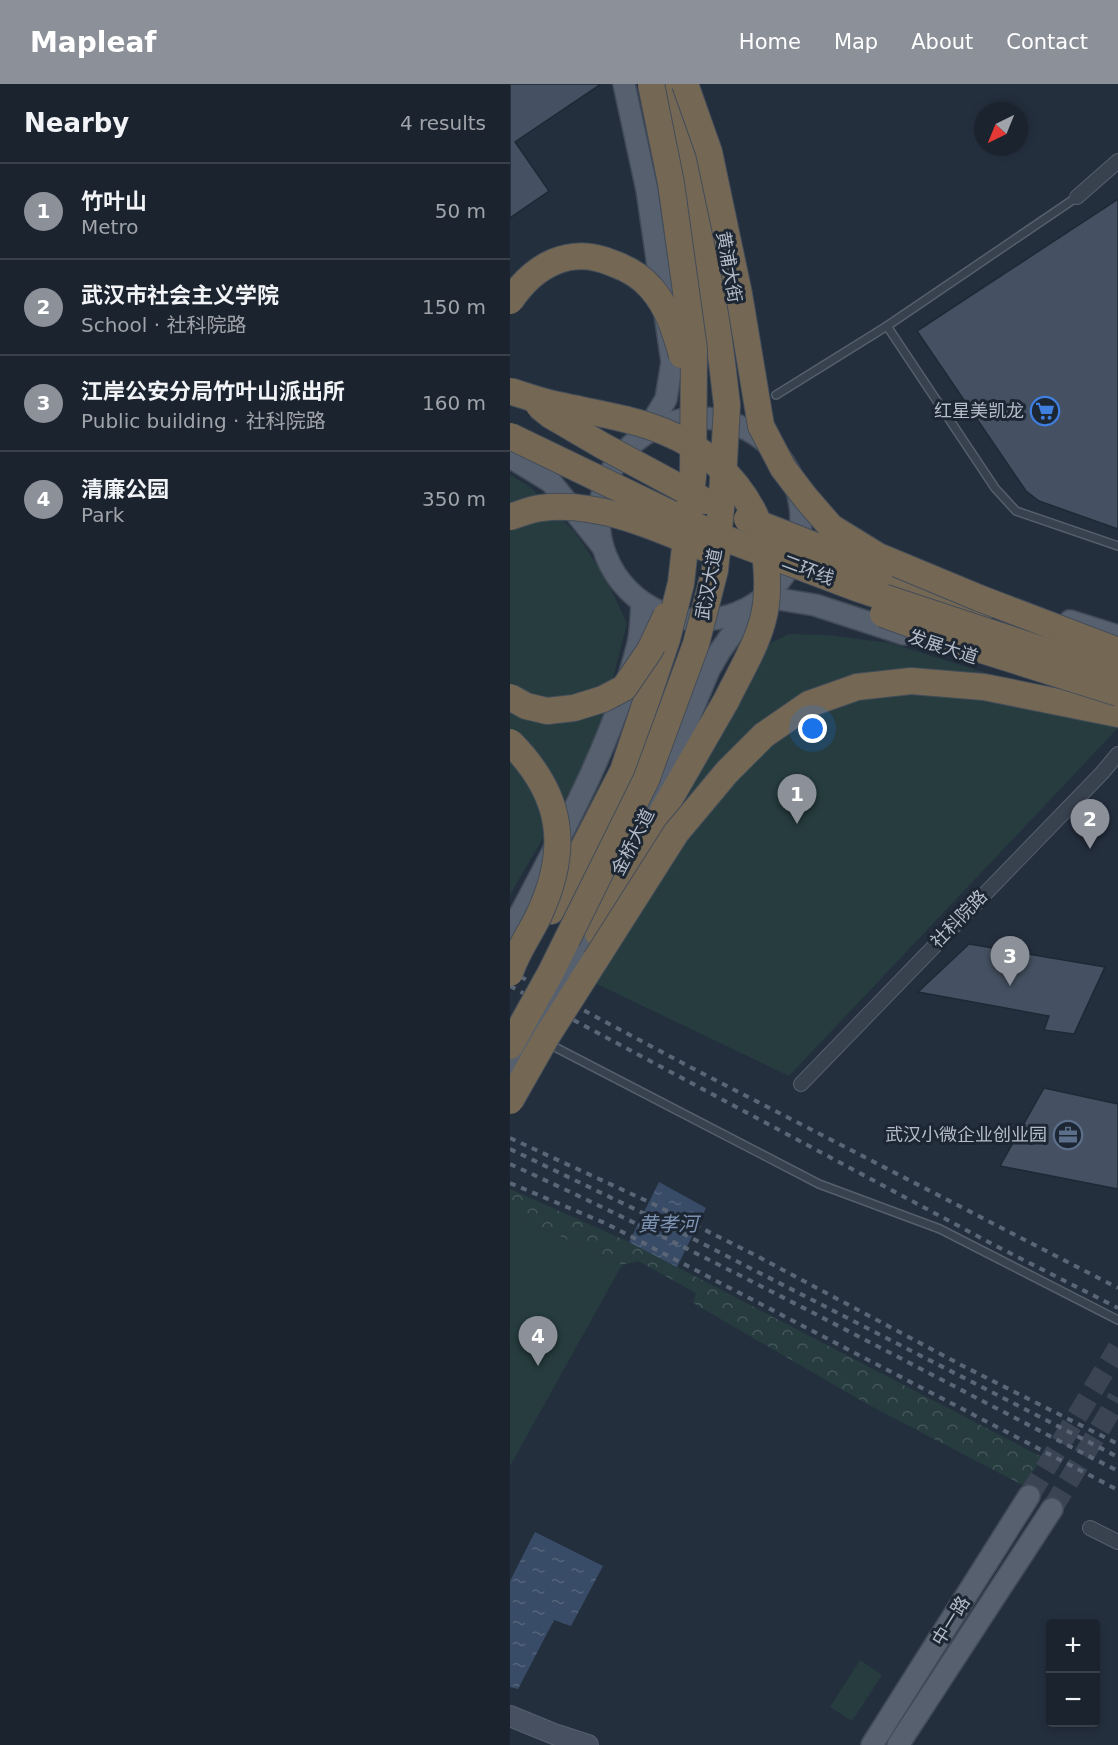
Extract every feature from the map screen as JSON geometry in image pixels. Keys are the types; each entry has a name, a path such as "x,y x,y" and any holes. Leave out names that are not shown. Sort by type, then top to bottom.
{"highway":[{"name":"武汉大道","path":"510,989 623,771 667,639 681,583 693,477 694,349 671,183 651,84"},
{"name":"武汉大道","path":"510,1047 551,972 646,780 696,644 715,570 727,405 717,317 690,154 675,84"},
{"path":"685,84 709,152 739,294 761,426 783,468 805,497 831,527 878,556 1118,653"},
{"path":"510,301 521,285 543,267 571,255 597,256 627,269 651,288 673,323 694,399"},
{"path":"510,378 550,415 653,473 730,513 829,551 879,576"},
{"path":"510,393 629,420 666,432 703,452 739,489 755,515 762,541 766,571 766,604 756,640 726,701 665,807 610,910 548,1036"},
{"name":"二环线","path":"510,418 710,514 879,576 1118,653"},
{"name":"二环线","path":"510,436 711,532 860,589 1118,675"},
{"path":"510,517 541,508 575,508 627,517 758,569 982,651 1118,693"},
{"path":"510,697 526,706 547,711 574,708 603,699 624,688 650,650 681,583"},
{"path":"510,1101 548,1036 676,833 727,772 764,735 809,704 857,687 911,681 984,687 1118,714"},
{"path":"510,742 521,753 546,789 556,815 557,863 540,913 510,973"}],"main road":[{"path":"624,84 647,190 672,362 666,399 645,434"},
{"name":"黄浦大街","path":"695,84 752,400 757,420 770,447"},
{"path":"510,393 625,450"},
{"path":"510,457 551,482 602,546 617,578 642,603 668,616 696,621 725,618 758,602 786,572 794,557 801,533 801,508 795,484 785,464 770,447 748,430 723,421 696,418 669,422 645,434 625,450 606,478 598,512 602,546"},
{"path":"795,484 825,513 873,544 1020,604 1118,636"},
{"name":"发展大道","path":"758,602 815,605 1118,704"},
{"name":"金桥大道","path":"510,1076 575,956 662,783 710,670 720,651 758,602"},
{"path":"512,929 586,786 618,707 639,642 642,603"},
{"name":"中一路","path":"872,1745 1029,1496"},
{"name":"中一路","path":"898,1745 1052,1509"}],"street":[{"path":"1077,197 1118,161"},
{"name":"社科院路","path":"801,1084 1118,754"},
{"path":"1090,1528 1118,1542"},
{"path":"510,1716 553,1737 588,1745"}],"lane":[{"path":"776,395 888,326 1077,197"},
{"path":"888,326 995,488 1016,512 1118,546"},
{"path":"510,1023 819,1184 940,1229 1118,1320"}],"green space":[{"path":"510,475 529,486 575,532 605,577 627,623 604,714 578,777 510,895"},
{"path":"789,634 827,635 890,643 1118,714 1118,728 789,1076 576,974 754,651"},
{"path":"510,1189 629,1242 1042,1457 1024,1486 867,1404 693,1303 696,1293 638,1261 622,1265 510,1213"},
{"path":"510,1213 622,1265 510,1466"},
{"path":"860,1660 882,1675 852,1721 830,1707"}],"water":[{"name":"黄孝河","path":"659,1182 706,1208 677,1267 629,1242"},
{"path":"535,1532 603,1566 571,1626 554,1620 518,1689 510,1687 510,1581"}],"building":[{"path":"510,84 601,84 515,142 549,191 510,218"},
{"name":"红星美凯龙","path":"1118,199 1118,529 1039,501 1026,491 917,331"},
{"path":"969,944 1105,967 1074,1034 1044,1030 1049,1016 918,992"},
{"name":"武汉小微企业创业园","path":"1044,1088 1118,1104 1118,1189 1000,1166"}],"tunnel":[{"path":"1029,1496 1118,1348"},
{"path":"1052,1509 1118,1398"}],"railway":[{"path":"510,971 690,1067 1118,1288"},
{"path":"510,986 996,1246 1118,1308"},
{"path":"510,1138 649,1202 755,1255 965,1367 1118,1444"},
{"path":"510,1149 643,1213 1118,1457"},
{"path":"510,1164 740,1275 1118,1471"},
{"path":"510,1183 607,1224 1118,1490"}],"place":[{"name":"红星美凯龙","path":"1045,411"},
{"name":"竹叶山","path":"797,824"},
{"name":"武汉市社会主义学院","path":"1090,849"},
{"name":"江岸公安分局竹叶山派出所","path":"1010,986"},
{"name":"武汉小微企业创业园","path":"1068,1135"},
{"name":"清廉公园","path":"538,1366"}]}
